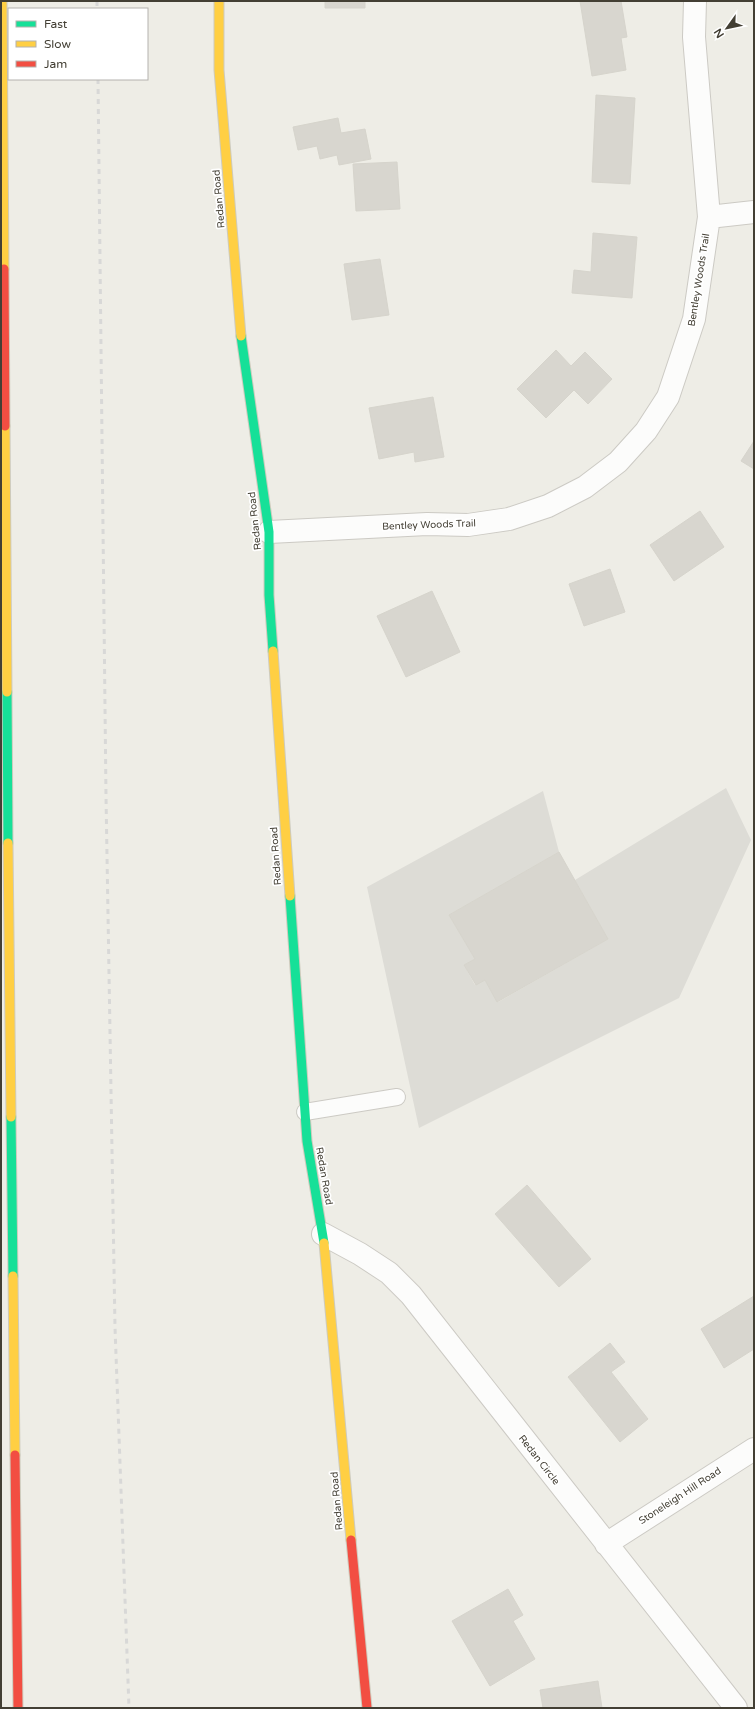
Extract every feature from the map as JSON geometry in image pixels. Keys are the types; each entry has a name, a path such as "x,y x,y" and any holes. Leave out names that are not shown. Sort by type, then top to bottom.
{"main road":[{"path":"2,1 8,859 18,1708"},
{"name":"Redan Road","path":"219,1 219,70 242,351 269,532 269,595 307,1141 323,1234 368,1708"}],"street":[{"name":"Bentley Woods Trail","path":"269,532 427,524 468,525 509,519 548,506 585,487 618,462 646,431 668,397 694,319 709,217 694,37 695,1"},
{"path":"709,217 754,212"},
{"name":"Redan Circle","path":"323,1234 360,1254 388,1273 411,1295 736,1708"},
{"name":"Stoneleigh Hill Road","path":"606,1544 754,1449"}],"lane":[{"path":"305,1112 397,1097"}],"shaded area":[{"path":"726,788 751,840 679,998 419,1128 367,887 543,791 559,852 449,915 475,959 464,965 475,985 485,980 498,1002 608,939 575,880"}],"building":[{"path":"325,1 365,1 365,8 325,8"},
{"path":"580,1 621,1 627,37 621,38 626,70 592,76"},
{"path":"596,95 635,98 630,184 592,182"},
{"path":"338,118 341,133 365,129 371,159 339,165 337,155 320,159 317,146 298,150 293,127"},
{"path":"397,162 400,209 356,211 353,164"},
{"path":"593,233 637,237 632,298 572,293 574,270 591,272"},
{"path":"380,259 389,315 352,320 344,264"},
{"path":"556,350 571,366 585,352 612,379 588,404 574,390 546,418 517,389"},
{"path":"433,397 444,457 415,462 414,452 379,459 369,408"},
{"path":"754,441 754,469 741,461"},
{"path":"700,511 724,547 674,581 650,545"},
{"path":"610,569 625,612 584,626 569,584"},
{"path":"432,591 460,652 406,677 377,616"},
{"path":"559,852 608,939 497,1002 485,980 476,985 464,965 475,959 449,915"},
{"path":"527,1185 591,1259 559,1287 495,1214"},
{"path":"754,1296 754,1349 724,1368 701,1329"},
{"path":"610,1343 625,1362 611,1372 648,1419 620,1442 568,1377"},
{"path":"508,1589 523,1615 513,1621 535,1659 490,1686 452,1621"},
{"path":"598,1681 602,1708 543,1708 540,1690"}],"railway":[{"path":"97,1 97,8"},
{"path":"98,80 106,796 115,1327 129,1708"}],"traffic: fast":[{"path":"241,336 269,532 269,595 273,651"},
{"path":"7,692 8,843"},
{"path":"290,896 307,1141 324,1243"},
{"path":"11,1117 13,1276"}],"traffic: slow":[{"path":"2,1 4,269"},
{"path":"219,1 219,70 241,336"},
{"path":"5,426 7,692"},
{"path":"273,651 290,896"},
{"path":"8,843 11,1117"},
{"path":"324,1243 351,1540"},
{"path":"13,1276 15,1455"}],"traffic: jam":[{"path":"4,269 5,426"},
{"path":"15,1455 18,1708"},
{"path":"351,1540 367,1708"}]}
